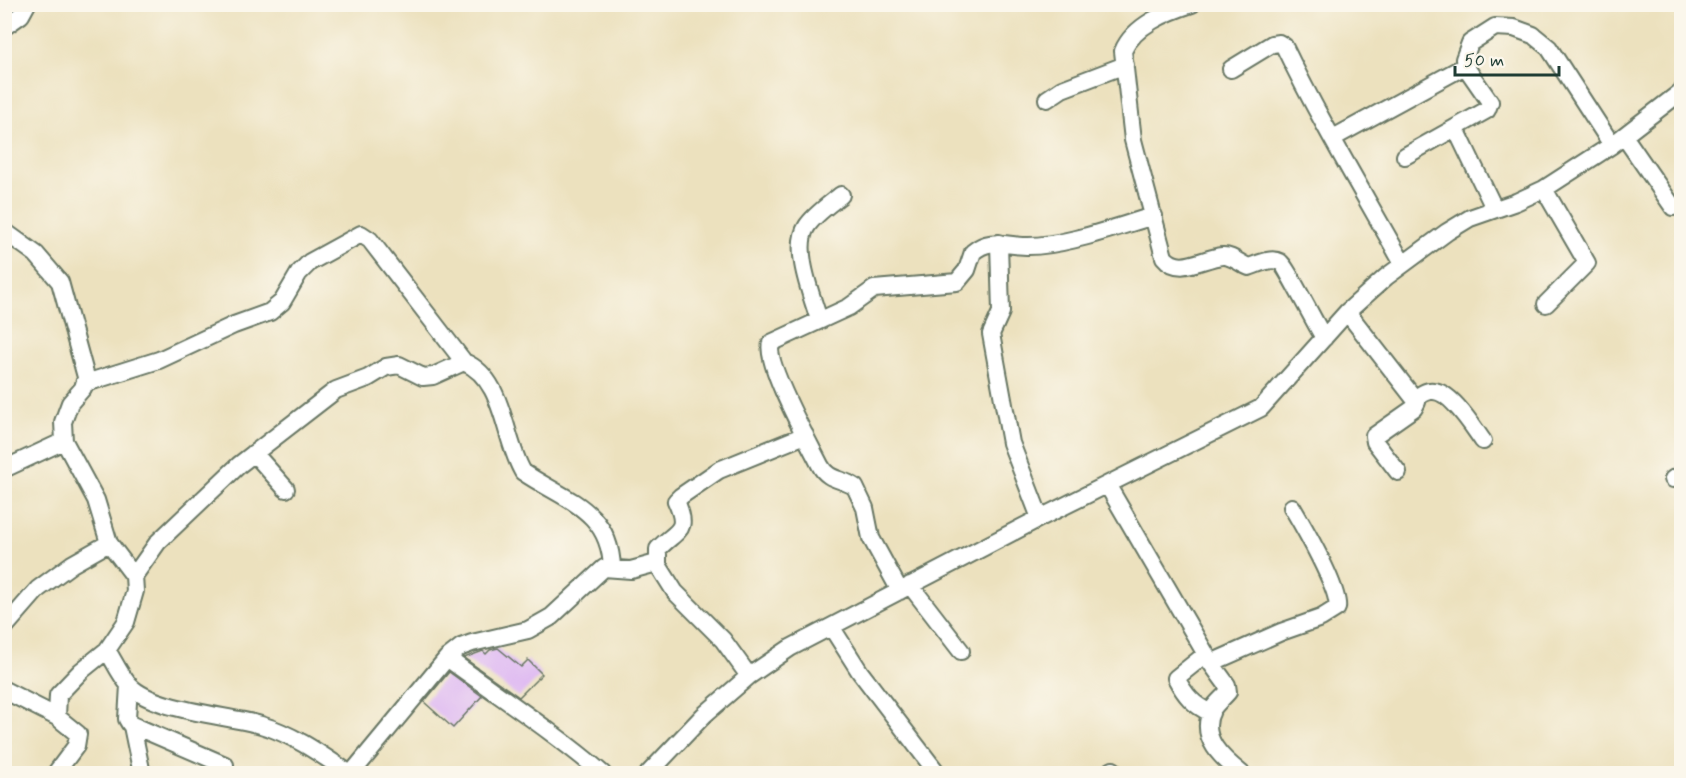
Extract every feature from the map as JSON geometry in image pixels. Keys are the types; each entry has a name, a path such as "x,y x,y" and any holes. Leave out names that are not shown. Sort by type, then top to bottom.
{"street":[{"path":"4,27 21,15 27,4"},
{"path":"1192,4 1139,29 1128,40 1123,51 1133,140 1164,257 1170,264 1178,267 1225,255 1249,267 1274,260 1280,261 1285,265 1307,312 1324,338"},
{"path":"1405,156 1487,110 1490,102 1465,66 1464,59 1470,43 1495,27 1514,28 1533,34 1549,48 1618,141 1673,207 1682,205"},
{"path":"1231,69 1272,44 1279,43 1284,46 1319,118 1333,138 1403,264"},
{"path":"1047,99 1062,89 1125,65"},
{"path":"1333,138 1465,66"},
{"path":"648,774 704,715 749,676 790,648 1040,518 1262,408 1347,312 1403,264 1447,231 1494,208 1516,202 1544,189 1618,141 1682,91"},
{"path":"1456,129 1494,208"},
{"path":"1544,189 1587,263 1546,304"},
{"path":"819,320 804,268 801,237 808,225 841,195"},
{"path":"961,651 905,588 871,538 865,508 855,487 824,473 782,387 768,349 775,339 849,307 874,289 957,282 967,270 973,252 988,242 1027,246 1070,240 1154,216"},
{"path":"4,231 36,254 60,282 77,337 86,383"},
{"path":"57,717 58,695 81,671 107,650 126,622 135,591 134,576 109,543 96,500 64,441 63,422 70,403 86,383 159,360 234,325 270,312 282,302 298,273 310,262 361,234 370,240 464,362 472,365 486,380 494,392 523,472 554,488 594,517 610,544 612,568"},
{"path":"999,243 1001,312 991,334 1011,443 1040,518"},
{"path":"1347,312 1417,402 1414,408 1374,436 1375,441 1398,472"},
{"path":"134,576 150,551 170,529 254,453 336,390 368,378 386,367 399,365 423,377 433,376 464,362"},
{"path":"1415,398 1429,391 1443,393 1461,411 1483,441"},
{"path":"749,676 723,640 675,592 658,565 658,549 682,528 683,522 676,501 681,496 719,470 805,435"},
{"path":"4,469 64,441"},
{"path":"254,453 286,489"},
{"path":"1108,486 1227,685 1228,692 1211,713 1208,731 1218,754 1242,774"},
{"path":"1211,713 1196,706 1183,693 1176,678 1209,658 1321,618 1337,608 1338,601 1330,583 1292,507"},
{"path":"4,628 38,589 72,564 109,543"},
{"path":"107,650 129,685 148,697 205,716 260,724 285,734 350,774 447,658 461,647 528,630 551,617 599,570 612,568 631,570 653,564 658,565"},
{"path":"832,628 860,672 938,774"},
{"path":"447,658 576,749 603,774"},
{"path":"129,685 127,719 132,726 142,774"},
{"path":"4,690 57,717 78,734 75,747 55,774"},
{"path":"132,726 225,765"}],"building":[{"path":"498,648 521,667 528,660 542,674 519,697 464,658 483,651 486,654"},
{"path":"449,672 482,696 453,728 424,702"}]}
